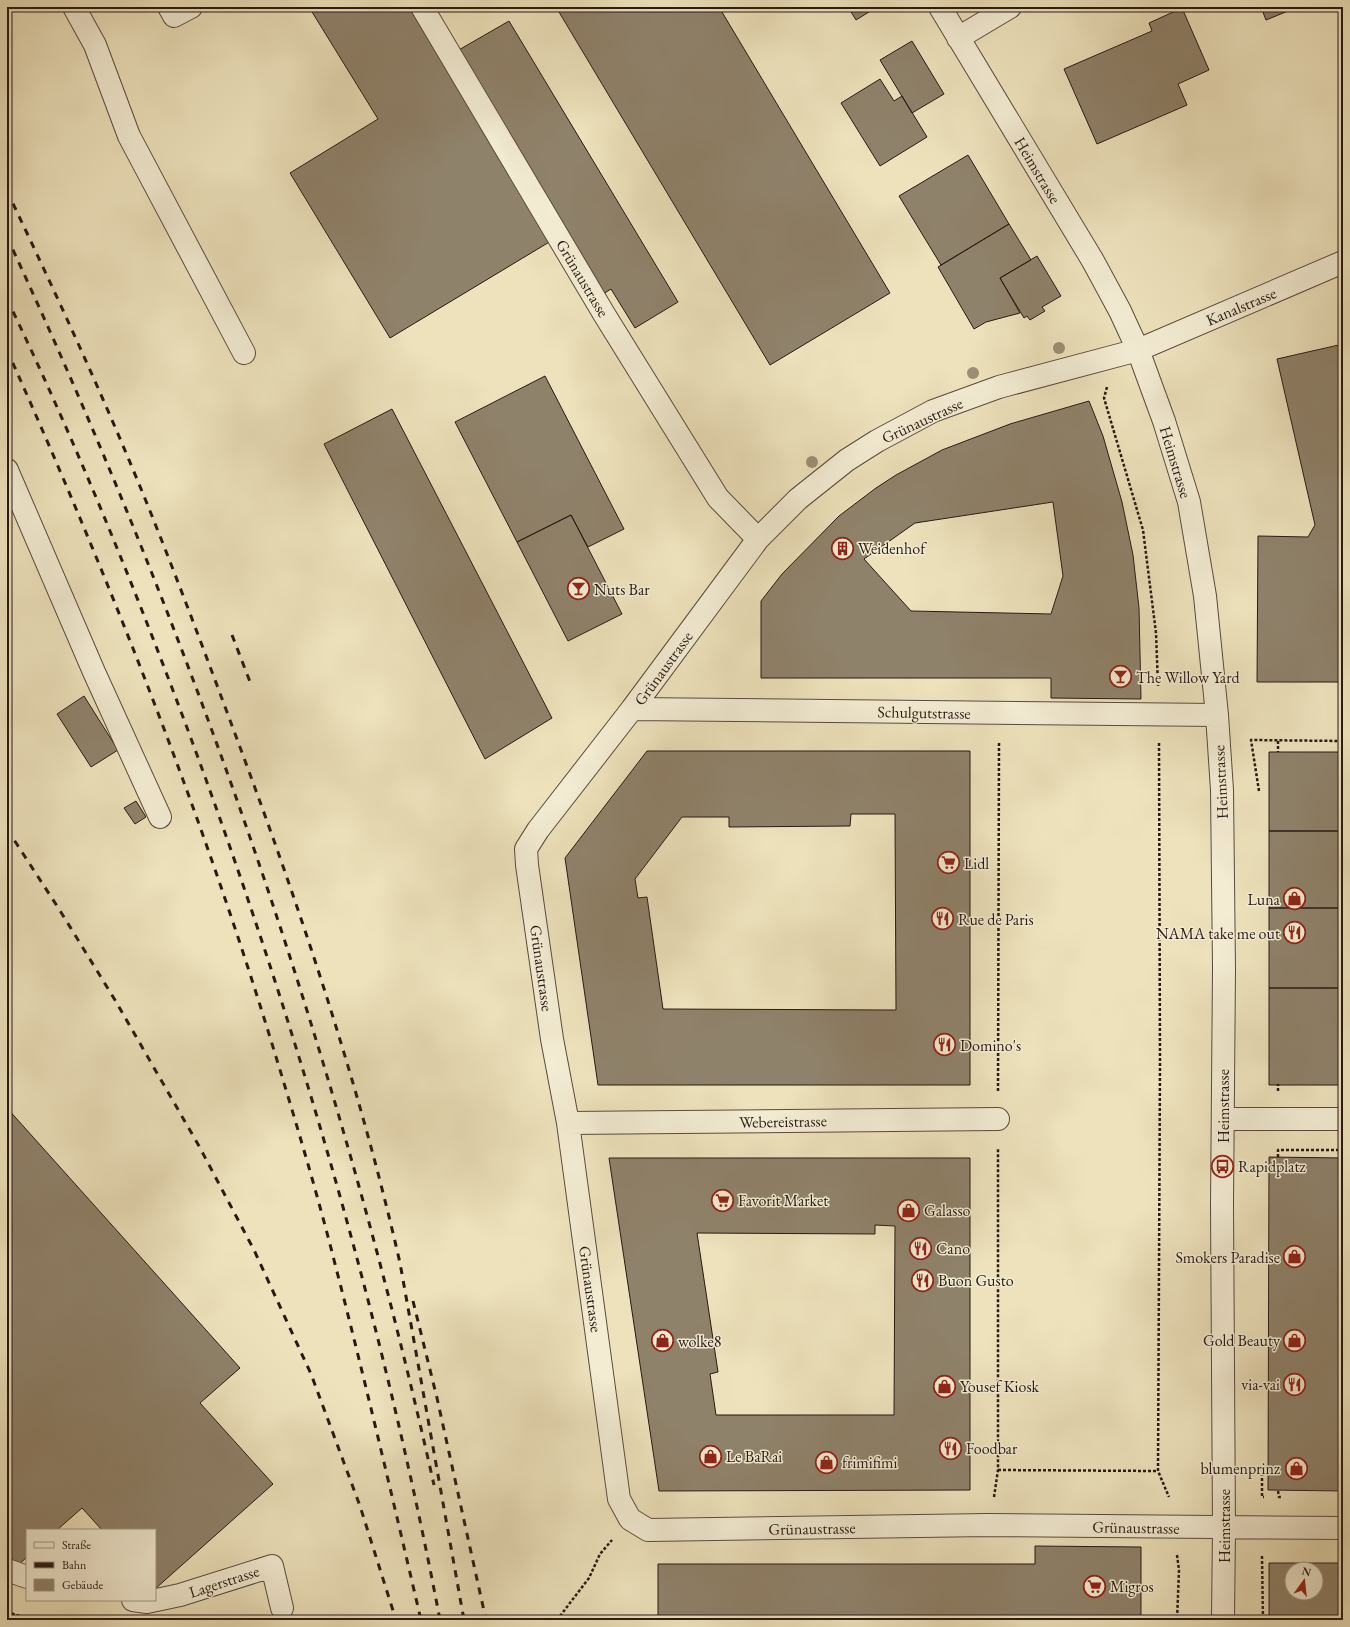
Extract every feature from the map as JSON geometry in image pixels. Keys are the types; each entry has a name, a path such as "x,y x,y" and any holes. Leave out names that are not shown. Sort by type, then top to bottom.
{"street":[{"path":"74,7 95,45 129,136 244,354"},
{"path":"169,7 174,16 191,7"},
{"name":"Grünaustrasse","path":"422,7 604,314 718,498 758,539"},
{"name":"Heimstrasse","path":"940,7 1093,261 1120,311 1138,350 1164,421 1189,502 1205,596 1217,715 1222,798 1224,969 1222,1213 1224,1528 1223,1620"},
{"path":"958,38 1010,7"},
{"name":"Kanalstrasse","path":"1138,350 1343,262"},
{"name":"Grünaustrasse","path":"1138,350 999,387 933,411 877,441 847,460 798,500 758,539 632,710 538,830 526,849 552,1039 568,1123 619,1499 630,1519 648,1530 989,1525 1343,1528"},
{"path":"7,470 94,672 160,817"},
{"name":"Schulgutstrasse","path":"632,710 1217,715"},
{"name":"Webereistrasse","path":"568,1123 998,1119"},
{"path":"1223,1119 1343,1119"},
{"name":"Lagerstrasse","path":"156,1600 180,1595 272,1566 282,1608"},
{"path":"7,1570 26,1577"},
{"name":"Lagerstrasse","path":"140,1601 152,1601"}],"path":[{"path":"1107,358 1111,372 1104,398 1143,530 1156,633 1158,714 1160,1062 1158,1471 1176,1512 1175,1544 1179,1570 1177,1620"},
{"path":"1259,791 1251,740 1343,741"},
{"path":"1278,741 1278,752"},
{"path":"1278,1157 1278,1150 1343,1150"},
{"path":"998,1470 1158,1471"},
{"path":"1262,1473 1262,1497 1268,1497"},
{"path":"1273,1497 1278,1498"},
{"path":"557,1620 589,1578 600,1554 630,1519"},
{"path":"1262,1556 1263,1620"},
{"path":"7,1612 33,1620"}],"building":[{"path":"309,7 409,7 551,241 390,338 290,173 378,119"},
{"path":"556,7 719,7 890,293 770,365"},
{"path":"848,7 877,7 856,20"},
{"path":"1261,7 1298,7 1266,20"},
{"path":"1182,8 1209,70 1178,84 1187,105 1097,144 1064,69 1152,31 1149,23"},
{"path":"509,21 678,302 635,328 611,289 603,294 457,51"},
{"path":"912,41 944,94 912,113 880,60"},
{"path":"880,79 894,101 902,96 927,137 880,166 841,103"},
{"path":"968,155 1009,224 941,265 899,196"},
{"path":"1009,224 1031,260 1000,278 1020,313 986,322 974,329 938,267"},
{"path":"1037,256 1061,296 1042,307 1045,311 1030,320 1027,316 1024,318 1000,278"},
{"path":"1343,344 1343,682 1257,682 1258,536 1308,537 1315,525 1277,359"},
{"path":"545,376 624,529 588,547 571,515 517,542 455,422"},
{"name":"Weidenhof","path":"1089,401 1103,436 1122,502 1133,555 1139,608 1141,699 1051,698 1051,678 761,678 761,601 782,574 839,516 876,488 896,475 942,450 1010,424","holes":["1053,502 1063,576 1051,614 911,611 864,559 915,523"]},
{"path":"392,409 552,718 485,759 324,444"},
{"path":"571,515 622,614 568,641 517,542"},
{"path":"84,696 118,750 91,767 57,714"},
{"path":"647,751 970,751 970,1085 598,1085 565,858","holes":["851,814 895,814 896,1010 663,1009 647,897 638,898 635,879 682,817 729,817 729,827 850,826"]},
{"path":"1269,752 1343,752 1343,831 1269,831"},
{"path":"136,801 146,817 135,824 124,808"},
{"path":"1269,831 1343,831 1343,908 1269,908"},
{"path":"1269,908 1343,908 1343,988 1269,988"},
{"path":"1269,988 1343,988 1343,1085 1269,1085"},
{"path":"7,1108 240,1368 200,1403 273,1484 156,1588 156,1529 101,1529 82,1508 58,1529 26,1529 26,1558 16,1567 7,1556"},
{"path":"1269,1157 1343,1158 1343,1491 1268,1490"},
{"path":"609,1158 970,1158 970,1490 659,1491","holes":["875,1225 895,1226 894,1415 716,1415 710,1374 718,1372 697,1233 875,1234"]},
{"path":"1035,1546 1141,1547 1141,1620 658,1620 658,1564 1035,1564"},
{"path":"1269,1563 1284,1563 1284,1601 1324,1601 1324,1563 1343,1563 1343,1620 1269,1620"}],"railway":[{"path":"7,191 100,393 164,546 267,820 310,945 368,1135 400,1263 464,1620"},
{"path":"7,237 75,388 139,540 199,694 254,850 306,1007 353,1165 396,1324 434,1485"},
{"path":"7,299 56,404 145,617 226,834 263,945 299,1056 332,1167 363,1280 391,1392 417,1506 440,1620"},
{"path":"7,350 115,603 181,774 241,947 286,1090 327,1232 368,1395 421,1620"},
{"path":"232,635 252,687"},
{"path":"7,829 59,909 115,1000 199,1146 254,1250 311,1374 360,1506 396,1620"},
{"path":"413,1301 437,1398 486,1620"}],"place":[{"name":"Weidenhof","path":"843,548"},
{"name":"Nuts Bar","path":"578,589"},
{"name":"The Willow Yard","path":"1120,677"},
{"name":"Lidl","path":"949,863"},
{"name":"Luna","path":"1295,899"},
{"name":"Rue de Paris","path":"942,919"},
{"name":"NAMA take me out","path":"1295,933"},
{"name":"Domino's","path":"945,1045"},
{"name":"Rapidplatz","path":"1223,1166"},
{"name":"Favorit Market","path":"722,1200"},
{"name":"Galasso","path":"908,1210"},
{"name":"Cano","path":"920,1248"},
{"name":"Smokers Paradise","path":"1295,1257"},
{"name":"Buon Gusto","path":"923,1280"},
{"name":"Gold Beauty","path":"1295,1340"},
{"name":"wolke8","path":"662,1341"},
{"name":"via-vai","path":"1295,1384"},
{"name":"Yousef Kiosk","path":"945,1386"},
{"name":"Foodbar","path":"950,1448"},
{"name":"Le BaRai","path":"710,1456"},
{"name":"frimifimi","path":"827,1462"},
{"name":"blumenprinz","path":"1296,1468"},
{"name":"Migros","path":"1094,1586"}]}
